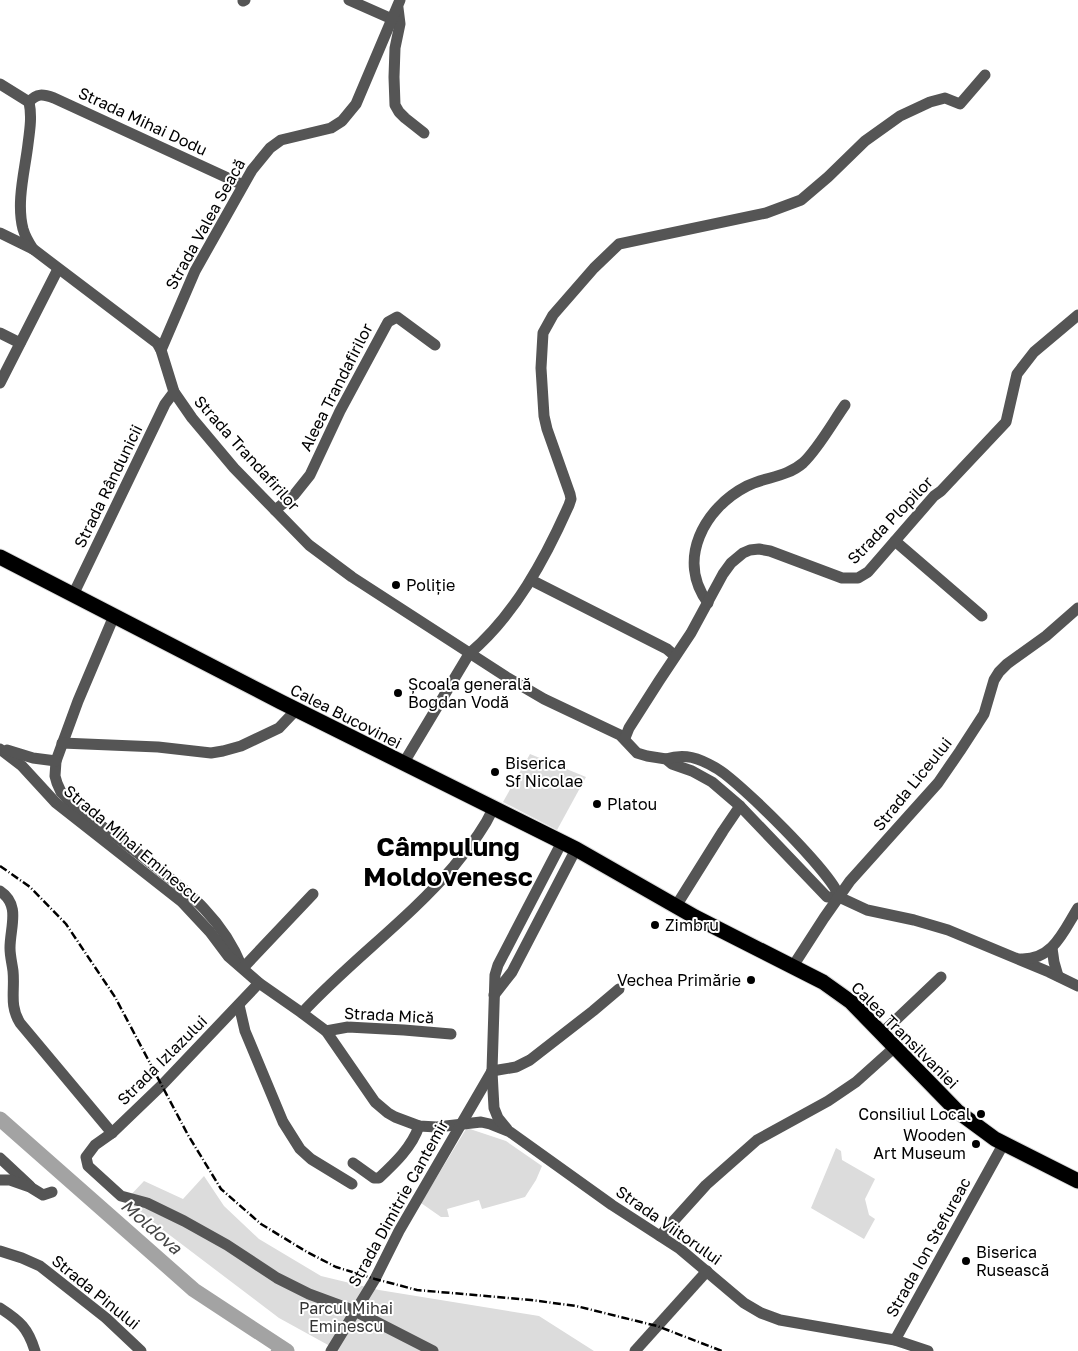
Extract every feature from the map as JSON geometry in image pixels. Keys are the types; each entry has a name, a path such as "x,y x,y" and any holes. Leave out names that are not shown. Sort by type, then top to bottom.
{"highway":[{"name":"Calea Bucovinei","path":"0,557 296,710 576,849 676,906"},
{"name":"Calea Transilvaniei","path":"676,906 793,966 841,994 882,1033 956,1111 980,1129 1004,1143 1078,1181"}],"street":[{"path":"349,0 392,19"},
{"path":"399,3 400,24 395,48 395,105 405,118 424,133"},
{"name":"Strada Valea Seacă","path":"161,350 195,271 243,185 261,157 281,140 331,128 342,121 356,104 399,3"},
{"path":"403,764 469,654 511,609 531,580 571,499 546,429 543,405 541,368 543,333 553,315 594,268 619,244 766,213 800,200 828,177 865,141 884,127 912,110 930,102 945,98 960,104 985,75"},
{"path":"0,84 29,102"},
{"name":"Strada Mihai Dodu","path":"29,102 38,95 54,98 243,185"},
{"name":"Strada Trandafirilor","path":"29,102 31,112 30,128 21,218 23,230 33,250 157,343 174,392 200,429 234,468 309,544 330,562 469,654 544,699 611,729 625,738 637,752 666,760"},
{"path":"0,233 33,250"},
{"path":"0,383 58,269"},
{"name":"Strada Plopilor","path":"625,738 629,728 731,563 743,553 759,549 770,551 851,579 858,578 868,572 934,496 1006,422 1016,374 1034,352 1078,315"},
{"name":"Aleea Trandafirilor","path":"275,510 294,495 310,475 340,411 388,322 397,316 435,346"},
{"path":"0,333 20,343"},
{"name":"Strada Rândunicii","path":"73,595 165,404 174,392"},
{"path":"708,603 704,598 697,578 693,560 697,540 709,519 723,502 739,491 756,482 787,473 803,463 845,405"},
{"path":"895,541 982,616"},
{"path":"531,580 666,649 675,656"},
{"name":"Strada Liceului","path":"793,966 850,880 938,783 979,723 999,672 1046,636 1078,608"},
{"path":"56,761 114,616"},
{"path":"62,743 158,747 211,752 224,751 241,746 279,728 296,710"},
{"name":"Strada Mihai Eminescu","path":"0,748 33,758 56,761 55,776 66,798 189,892 218,925 235,949 243,968"},
{"name":"Strada Mihai Eminescu","path":"0,748 22,766 56,803 182,902 210,932 228,956 259,983 326,1031 375,1102 395,1117 419,1126 462,1124"},
{"path":"666,760 679,755 705,762 718,769 742,788 769,813 805,853 834,887 838,898"},
{"path":"666,760 703,776 740,806 823,894 867,910 914,920 948,930 1078,986"},
{"path":"676,906 740,806"},
{"path":"302,1012 431,892 482,832 493,809"},
{"name":"Strada Dimitrie Cantemir","path":"510,1132 498,1118 494,1108 492,1071 494,983 498,965 562,842"},
{"path":"494,995 512,972 576,849"},
{"path":"0,891 5,894 12,906 14,918 10,948 14,1012 20,1023 112,1133"},
{"path":"243,968 313,894"},
{"path":"1019,959 1041,956 1052,948 1078,908"},
{"path":"1052,948 1058,976"},
{"path":"882,1033 941,977"},
{"name":"Strada Izlazului","path":"259,983 162,1085 112,1133 95,1145 86,1158 88,1166 121,1196 147,1203 184,1221 227,1245 277,1278 309,1294 355,1311"},
{"path":"492,1071 516,1067 530,1060 594,1011 619,989"},
{"path":"239,1005 245,1031 283,1122 300,1149 311,1159 352,1184"},
{"name":"Strada Mică","path":"326,1031 348,1027 452,1034"},
{"path":"660,1236 706,1185 757,1140 828,1101 849,1087 895,1047"},
{"name":"Strada Dimitrie Cantemir","path":"331,1351 375,1279 399,1231 492,1071"},
{"name":"Strada Viitorului","path":"462,1124 481,1122 510,1132 612,1205 660,1236 707,1271 744,1303 761,1313 780,1320 895,1340 928,1351"},
{"path":"352,1163 374,1178 380,1178 405,1151 417,1133 419,1126"},
{"name":"Strada Ion Stefureac","path":"895,1340 1004,1143"},
{"path":"0,1158 30,1186 43,1195 52,1192"},
{"path":"0,1180 10,1180 30,1186"},
{"name":"Strada Pinului","path":"0,1251 40,1266 106,1318 141,1351"},
{"path":"635,1351 707,1271"},
{"path":"0,1308 15,1318 29,1332 35,1351"},
{"path":"355,1311 433,1351"}],"green space":[{"path":"530,754 586,777 557,830 503,802"},
{"path":"466,1129 506,1141 542,1166 525,1197 482,1209 479,1200 447,1209 449,1217 441,1217 421,1203"},
{"path":"836,1148 841,1151 842,1160 875,1179 865,1199 869,1215 875,1219 864,1239 811,1208"},
{"name":"Parcul Mihai Eminescu","path":"204,1176 224,1206 259,1239 321,1276 379,1290 539,1316 594,1351 339,1351 279,1318 126,1200 144,1181 183,1199"}],"waterway":[{"name":"Moldova","path":"0,1119 194,1290 287,1351"},
{"path":"272,1351 276,1345"}],"railway":[{"path":"0,866 30,887 66,924 115,997 188,1135 221,1189 261,1224 336,1267 375,1279 417,1290 576,1306 657,1326 722,1351"}],"place":[{"name":"Poliție","path":"396,585"},
{"name":"Școala generală Bogdan Vodă","path":"398,693"},
{"name":"Biserica Sf Nicolae","path":"495,772"},
{"name":"Platou","path":"597,804"},
{"name":"Zimbru","path":"655,925"},
{"name":"Vechea Primărie","path":"751,980"},
{"name":"Consiliul Local","path":"981,1114"},
{"name":"Wooden Art Museum","path":"976,1144"},
{"name":"Biserica Rusească","path":"966,1261"}],"district":[{"name":"Câmpulung Moldovenesc","path":"448,862"}]}
